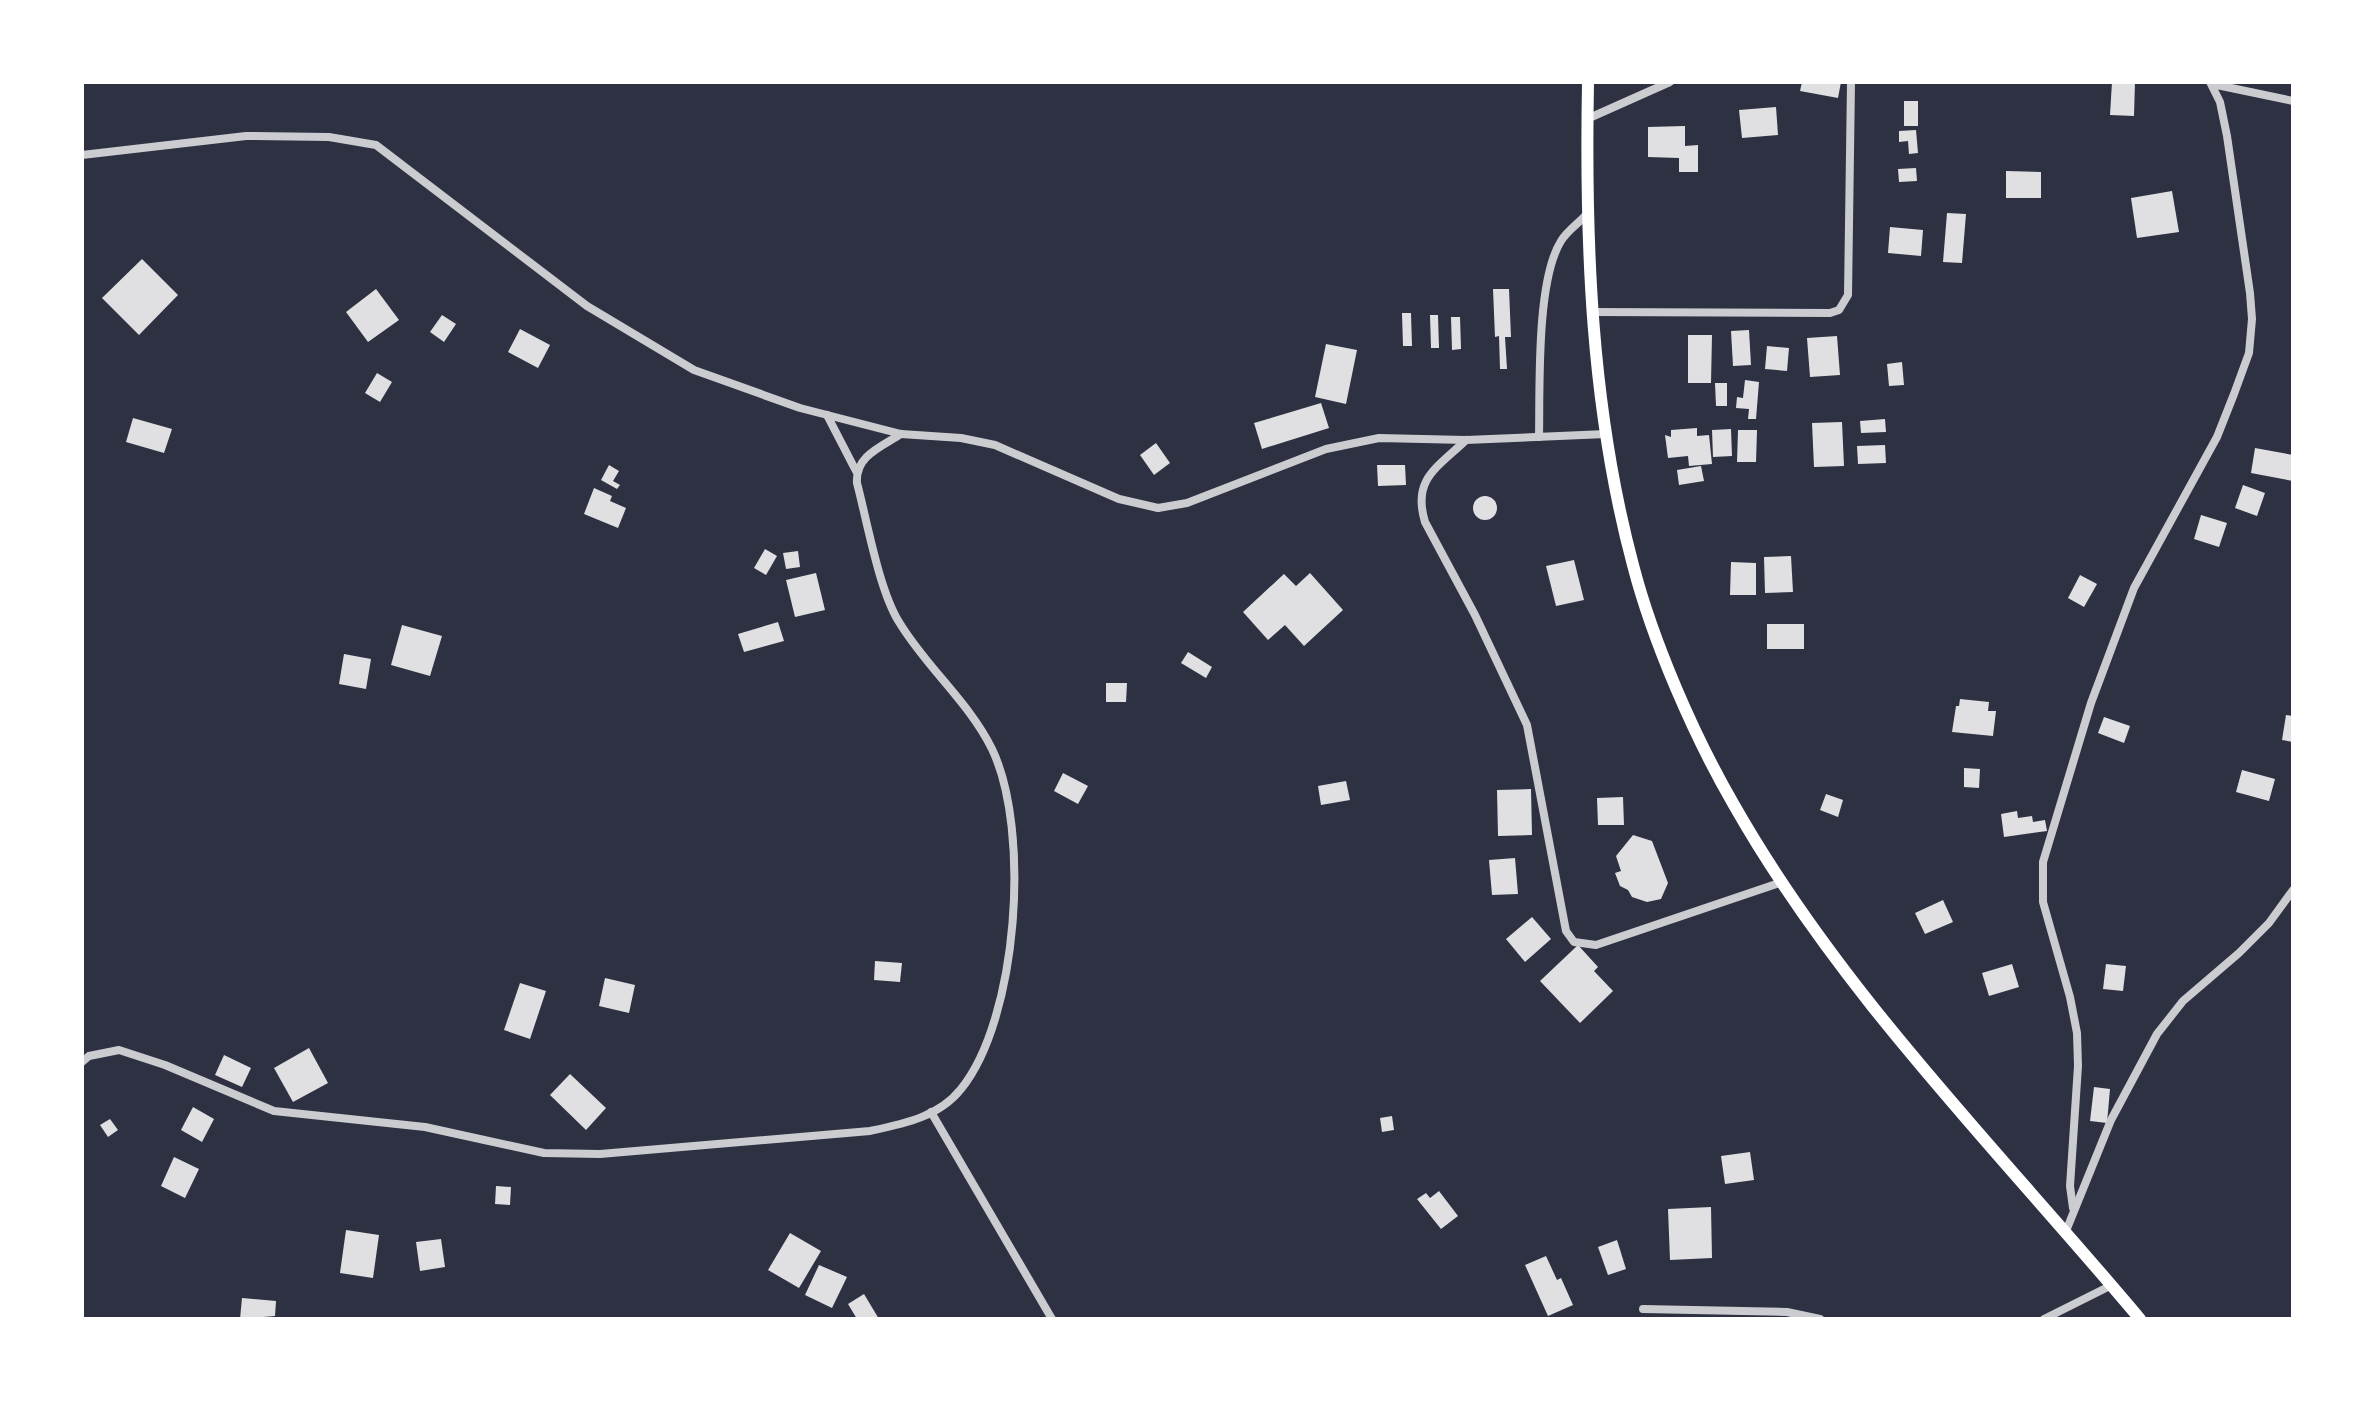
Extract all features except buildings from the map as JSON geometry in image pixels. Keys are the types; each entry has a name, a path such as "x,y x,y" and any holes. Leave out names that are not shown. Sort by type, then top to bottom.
{"main road":[{"path":"1588,82 1587,214 1592,312 1606,434 1633,565 1669,669 1702,745 1734,806 1822,941 1904,1044 2140,1319"}],"street":[{"path":"1587,119 1670,82"},
{"path":"1592,312 1830,313 1839,310 1848,295 1851,82"},
{"path":"2211,83 2293,101"},
{"path":"2073,1208 2070,1177 2078,1066 2077,1033 2046,914 2041,883 2043,862 2071,764 2134,588 2217,437 2249,353 2252,319 2250,293 2227,136 2220,102 2211,83"},
{"path":"82,155 246,136 329,137 376,145 587,306 694,370 800,408 901,434 961,438 995,445 1119,499 1158,508 1187,503 1339,446 1379,438 1466,440 1606,434"},
{"path":"1539,437 1541,328 1553,258 1562,240 1587,214"},
{"path":"82,1062 89,1056 119,1050 165,1065 274,1111 425,1127 544,1153 600,1154 870,1131 910,1123 943,1106 961,1089 984,1052 1001,1000 1011,947 1015,874 1011,819 993,750 898,620 887,596 856,471 827,415"},
{"path":"856,471 862,460 901,434"},
{"path":"1466,440 1426,480 1420,494 1420,507 1527,725 1566,931 1574,942 1596,945 1782,882"},
{"path":"2066,1231 2111,1120 2169,1016 2269,923 2293,890"},
{"path":"931,1112 1052,1319"},
{"path":"2044,1319 2112,1285"},
{"path":"1643,1309 1787,1312 1820,1319"}]}
